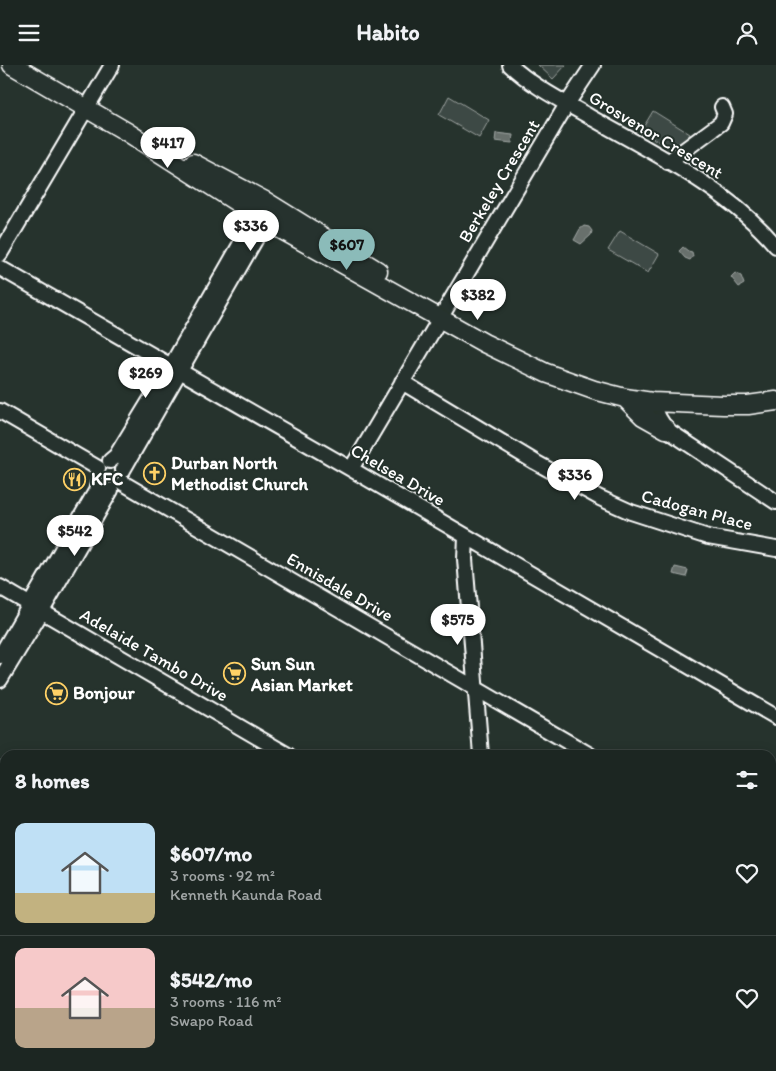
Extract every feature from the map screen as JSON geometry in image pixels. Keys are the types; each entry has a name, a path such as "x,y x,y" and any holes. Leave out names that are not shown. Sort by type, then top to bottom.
{"main road":[{"path":"12,65 127,132 186,159 265,211 442,315 484,343 570,383 625,398 652,402 748,405 776,401"},
{"path":"625,398 643,416 666,429"}],"street":[{"path":"0,254 112,65"},
{"name":"Grosvenor Crescent","path":"510,65 566,104 668,161 714,190 740,209 776,246"},
{"name":"Berkeley Crescent","path":"351,469 566,104 594,65"},
{"path":"668,161 721,123 725,114 722,107"},
{"path":"0,656 36,608 119,481 175,368 265,211"},
{"name":"Chelsea Drive","path":"0,268 351,469 776,717"},
{"path":"0,680 96,491 98,484 96,479 104,465 116,456 175,368"},
{"name":"Cadogan Place","path":"402,382 535,462 600,498 631,512 708,537 776,549"},
{"path":"652,402 666,429 776,502"},
{"path":"0,411 104,465 120,465 119,481"},
{"path":"98,484 104,489 119,481"},
{"name":"Ennisdale Drive","path":"119,481 581,750"},
{"path":"466,537 465,559 481,750"},
{"name":"Adelaide Tambo Drive","path":"0,587 279,750"}],"shaded area":[{"path":"538,65 566,65 553,79"},
{"path":"449,96 489,120 479,138 439,115"},
{"path":"653,111 690,134 677,153 641,131"},
{"path":"496,133 513,135 512,143 495,141"},
{"path":"584,226 589,227 592,231 591,235 581,244 574,240 580,229"},
{"path":"620,231 659,254 648,273 608,250"},
{"path":"683,247 692,252 693,256 690,260 685,258 679,251"},
{"path":"735,273 741,276 744,284 739,287 731,277"},
{"path":"675,567 688,570 686,577 673,574"}],"place":[{"name":"Durban North Methodist Church","path":"155,473"},
{"name":"KFC","path":"75,479"},
{"name":"Sun Sun Asian Market","path":"235,674"},
{"name":"Bonjour","path":"57,693"}]}
